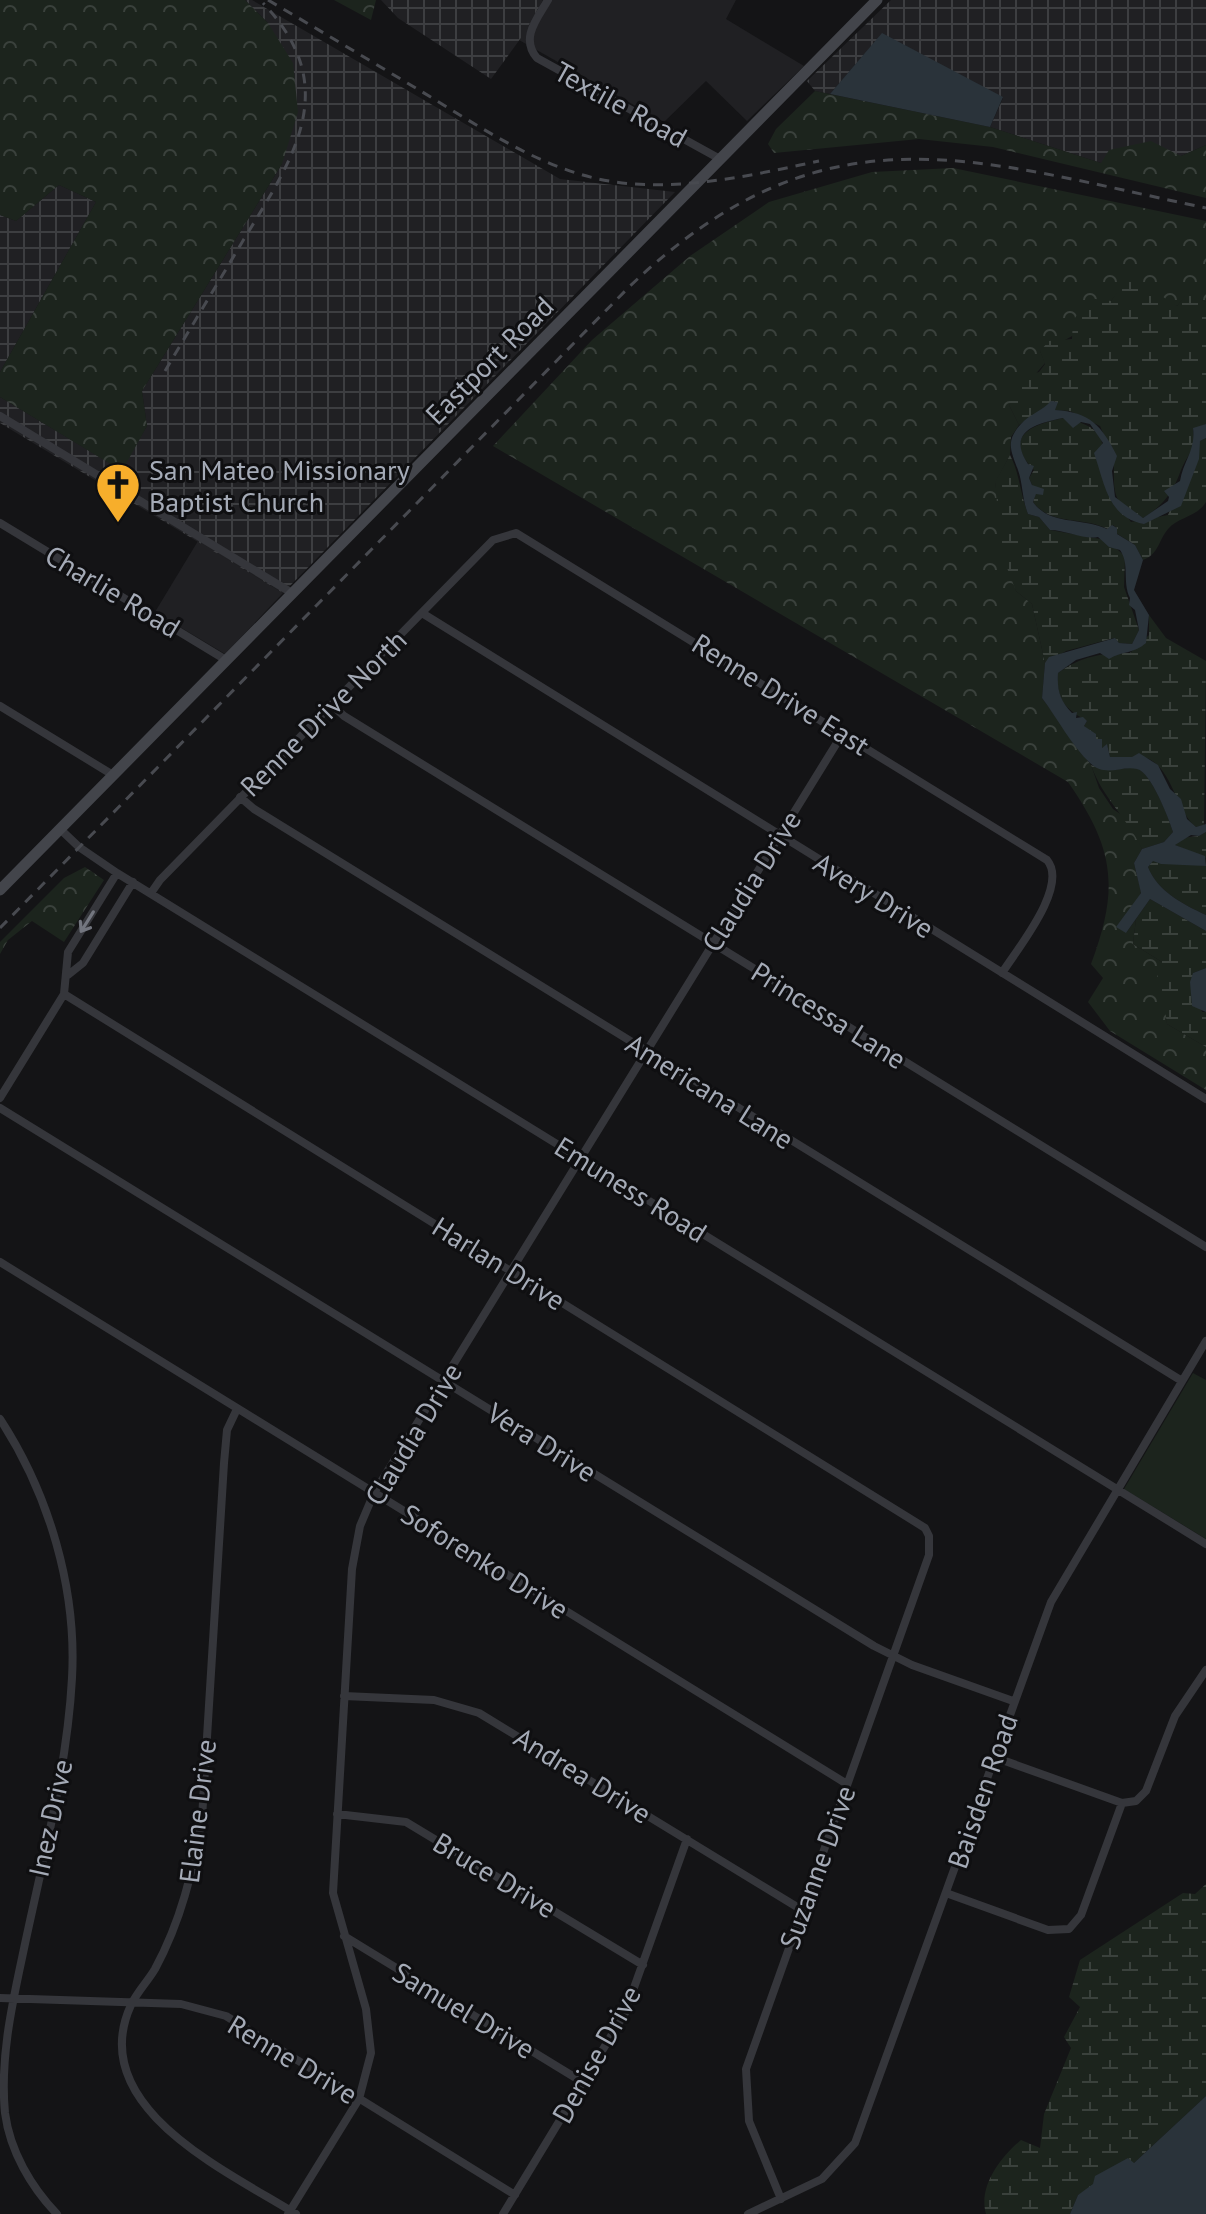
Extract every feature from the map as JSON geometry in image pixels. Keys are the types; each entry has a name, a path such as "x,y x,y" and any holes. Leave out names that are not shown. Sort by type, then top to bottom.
{"street":[{"name":"Textile Road","path":"548,0 530,32 529,46 537,58 720,159"},
{"name":"Eastport Road","path":"0,890 877,0"},
{"path":"0,416 292,593"},
{"name":"Charlie Road","path":"0,523 226,660"},
{"name":"Renne Drive East","path":"499,536 516,533 525,537 1042,855 1055,871 1050,895 1002,973"},
{"name":"Renne Drive North","path":"151,893 240,797 499,536"},
{"name":"Avery Drive","path":"422,613 1206,1099"},
{"name":"Princessa Lane","path":"332,705 357,724 1206,1247"},
{"path":"0,706 113,775"},
{"name":"Claudia Drive","path":"292,2213 359,2099 368,2072 371,2036 333,1893 356,1544 374,1493 843,733"},
{"name":"Americana Lane","path":"240,797 254,809 1182,1381"},
{"name":"Emuness Road","path":"60,829 79,847 117,873 1206,1544"},
{"path":"0,1098 64,994 68,952 117,873"},
{"path":"68,975 83,963 133,882"},
{"name":"Harlan Drive","path":"64,994 918,1521 929,1536"},
{"name":"Vera Drive","path":"0,1108 892,1656 1013,1701"},
{"name":"Soforenko Drive","path":"0,1262 847,1784"},
{"name":"Baisden Road","path":"748,2214 822,2179 855,2143 1013,1701 1059,1583 1206,1341"},
{"name":"Elaine Drive","path":"237,1409 227,1430 224,1463 202,1818 192,1875 169,1940 154,1971 131,2003 124,2028 126,2063 138,2098 153,2119 174,2137 292,2213"},
{"name":"Inez Drive","path":"0,1419 23,1459 54,1537 67,1597 73,1674 64,1756 13,1999 1,2074 5,2117 25,2171 57,2214"},
{"name":"Suzanne Drive","path":"781,2199 749,2121 745,2087 751,2052 929,1555 929,1536"},
{"path":"994,1757 1122,1803 1136,1801 1146,1791 1175,1716 1206,1670"},
{"name":"Andrea Drive","path":"344,1696 434,1700 479,1713 802,1910"},
{"path":"946,1893 1048,1930 1069,1929 1081,1915 1122,1803"},
{"name":"Bruce Drive","path":"337,1814 406,1822 643,1965"},
{"name":"Denise Drive","path":"503,2214 625,2013 687,1839"},
{"name":"Samuel Drive","path":"344,1936 584,2083"},
{"name":"Renne Drive","path":"0,1998 181,2004 226,2016 515,2195"}],"shaded area":[{"path":"245,0 252,0 560,179 675,192 283,593 0,423 0,397 121,470 147,426 142,391 282,164 268,23"},
{"path":"381,0 543,0 523,35 491,79 398,18"},
{"path":"543,0 736,0 726,19 804,66 747,121 706,81 664,122 519,40"},
{"path":"891,0 1206,0 1206,145 1181,156 1101,163 990,127 1003,98 882,34 830,94 815,91 807,81"},
{"path":"882,33 1003,97 990,127 830,94"},
{"path":"59,185 96,202 0,372 0,215 16,221"},
{"path":"1051,401 1058,402 1055,410 1077,414 1094,422 1106,436 1117,456 1112,471 1115,497 1143,518 1168,501 1169,497 1164,491 1180,481 1193,443 1193,428 1206,424 1206,438 1200,441 1199,459 1181,506 1144,524 1122,514 1109,498 1094,453 1103,443 1090,424 1081,422 1073,428 1063,418 1042,423 1027,431 1021,444 1028,464 1034,466 1029,478 1032,485 1044,489 1043,495 1036,494 1033,502 1040,510 1057,518 1107,529 1112,525 1117,528 1117,534 1135,545 1143,560 1134,590 1149,615 1146,643 1109,659 1100,653 1076,660 1058,673 1059,690 1072,713 1077,712 1076,718 1083,717 1087,721 1084,726 1096,734 1096,739 1102,739 1102,748 1107,744 1110,757 1132,757 1139,753 1158,765 1170,789 1181,799 1187,819 1196,827 1206,824 1206,832 1199,836 1191,835 1175,845 1205,856 1206,866 1153,861 1148,867 1165,890 1180,902 1206,915 1206,931 1150,899 1126,933 1116,927 1141,893 1134,863 1142,849 1164,842 1173,832 1148,778 1137,769 1102,770 1090,763 1042,698 1045,663 1049,657 1115,638 1119,643 1132,644 1139,630 1135,610 1129,605 1125,561 1120,550 1109,547 1098,537 1050,530 1039,517 1028,514 1011,441 1021,424"},
{"path":"198,541 283,593 225,654 155,612"},
{"path":"1206,968 1206,1012 1192,1006 1190,982 1193,973"},
{"path":"1206,2096 1206,2214 1070,2214 1078,2195 1093,2184 1095,2176 1128,2158 1134,2163"}],"green space":[{"path":"0,0 245,0 268,23 293,63 298,112 282,164 142,391 147,426 122,471 0,397 0,372 96,202 59,185 16,221 0,215"},
{"path":"334,0 376,0 371,20"},
{"path":"815,91 990,127 1101,163 1109,150 1151,141 1181,156 1206,145 1206,198 993,147 919,139 774,153 768,144 776,129"},
{"path":"953,168 1206,221 1206,302 1187,294 1177,306 1125,282 1089,324 1067,339 1040,351 1045,363 1009,405 1019,425 1011,437 1010,455 995,483 1016,591 1032,604 1045,663 1042,698 1091,765 1099,788 1113,809 1129,820 1142,849 1134,863 1141,892 1126,933 1136,919 1133,944 1162,962 1167,1024 1206,1047 1206,1090 1110,1031 1088,1002 1103,978 1091,964 1106,912 1108,869 1095,827 1068,782 493,446 592,340 690,256 769,202 872,172"},
{"path":"1137,280 1177,306 1187,293 1206,302 1206,424 1193,429 1192,447 1171,491 1157,508 1143,518 1125,508 1116,496 1114,458 1100,426 1070,411 1055,410 1055,401 1019,425 1009,405 1023,376 1039,372 1045,364 1040,351 1049,341 1072,339 1073,321 1088,298 1111,301 1125,281"},
{"path":"1064,418 1094,430 1100,437 1107,491 1131,522 1168,515 1200,441 1206,438 1206,502 1198,511 1172,525 1155,551 1143,560 1135,545 1116,533 1117,528 1113,525 1108,529 1058,518 1040,510 1033,502 1036,493 1029,478 1034,470 1020,448 1021,440 1032,428"},
{"path":"1010,455 1028,514 1039,517 1050,530 1106,540 1125,556 1124,587 1139,630 1132,644 1119,643 1114,638 1066,651 1045,663 1032,604 1016,591 1002,555 995,482"},
{"path":"1149,615 1166,638 1206,661 1204,825 1196,827 1183,811 1156,763 1142,757 1110,757 1107,745 1102,748 1084,726 1087,721 1064,703 1059,691 1058,673 1075,663 1101,655 1130,653 1149,635"},
{"path":"1091,765 1110,770 1135,768 1147,776 1173,832 1164,842 1142,849 1102,788"},
{"path":"1206,832 1206,858 1175,845 1181,838"},
{"path":"1153,860 1206,866 1206,915 1180,902 1158,884 1148,867"},
{"path":"85,867 104,880 64,942 32,921 8,940 0,954 0,942 64,878"},
{"path":"1150,899 1206,931 1206,968 1193,973 1202,1012 1206,1012 1206,1047 1167,1024 1164,1003 1152,993 1162,962 1133,944 1136,919"},
{"path":"1193,1373 1206,1380 1206,1539 1124,1489"},
{"path":"1206,1884 1206,2096 1134,2163 1078,2195 1070,2214 986,2214 984,2203 988,2183 1006,2155 1021,2140 1040,2148 1044,2114 1071,2048 1064,2037 1080,2007 1069,1997 1080,1960 1183,1893 1195,1894"}],"railway":[{"path":"268,0 495,136 548,163 576,173 634,184 681,184 727,179 819,161"},
{"path":"165,371 279,179 302,122 305,93 301,64 287,34 263,3"},
{"path":"0,928 629,287 700,228 768,189 835,167 902,159 972,162 1206,208"}],"place":[{"name":"San Mateo Missionary Baptist Church","path":"118,524"}]}
